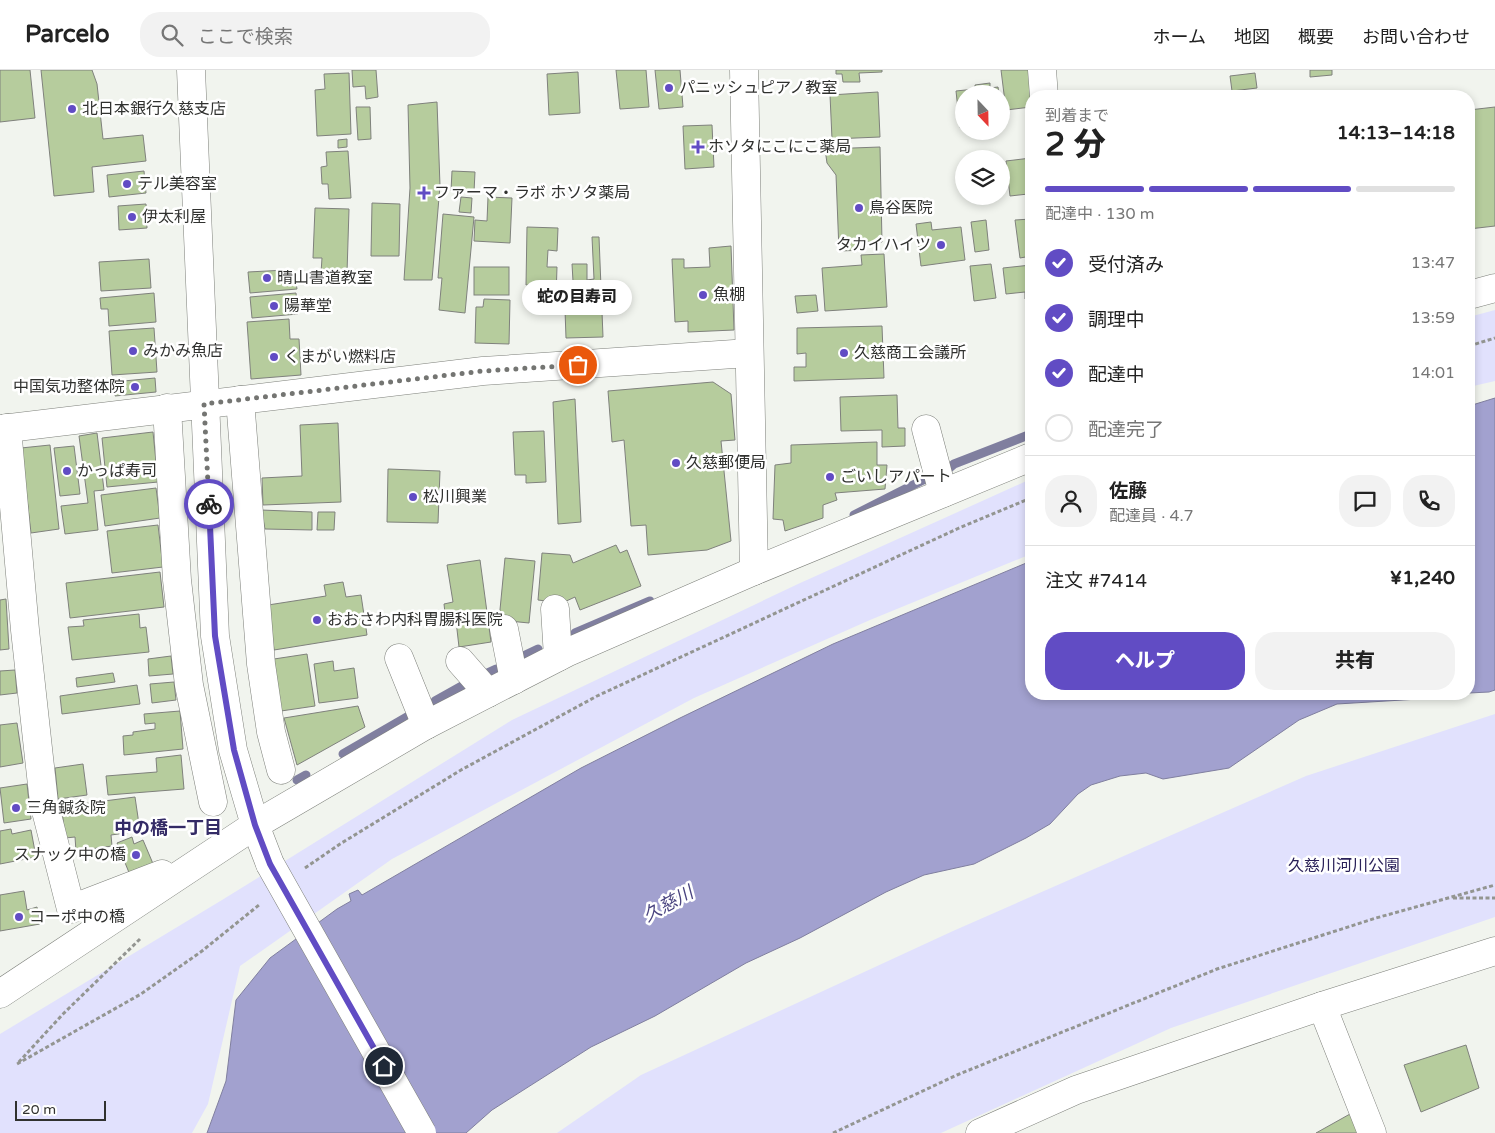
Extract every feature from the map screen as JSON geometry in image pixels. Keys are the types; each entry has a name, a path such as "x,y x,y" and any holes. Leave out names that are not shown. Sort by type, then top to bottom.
{"street":[{"path":"191,70 215,636 234,750 255,825 270,864 422,1133"},
{"path":"744,70 754,571"},
{"path":"1042,70 1044,90"},
{"path":"1475,293 1495,288"},
{"path":"215,852 71,909 44,803 3,428 483,371 749,353"},
{"path":"240,400 261,664 271,732 281,770"},
{"path":"167,408 177,580 189,686 213,802"},
{"path":"926,429 943,494"},
{"path":"0,994 255,825 426,724 558,657 754,571 1025,460"},
{"path":"555,609 558,657"},
{"path":"504,629 514,680"},
{"path":"399,658 426,724"},
{"path":"460,661 488,693"},
{"path":"980,1133 1076,1090 1322,1006 1495,951"},
{"path":"1322,1006 1372,1133"}],"path":[{"path":"1475,344 1495,338"},
{"path":"303,869 340,844 461,770 597,696 959,528 1025,500"},
{"path":"834,1133 957,1075 1217,969 1376,918 1495,886"},
{"path":"146,898 157,918 138,941 63,1014 17,1064 141,994 202,952 266,900"},
{"path":"1449,898 1495,898"}],"green space":[{"path":"1495,310 1495,381 1475,386 1475,315"},
{"path":"1025,482 1025,556 870,620 694,698 392,859 240,966 208,1104 192,1133 0,1133 0,1034 222,900 512,720 798,584"},
{"name":"久慈川河川公園","path":"1495,714 1495,917 1171,1028 941,1133 557,1133 641,1075 953,931 1306,776"}],"water":[{"path":"1495,398 1495,690 1475,693 1475,404"},
{"name":"久慈川","path":"1025,564 1025,700 1403,700 1337,704 1299,720 1229,768 1163,779 1146,773 1120,776 1091,785 1078,794 1050,824 1026,838 974,864 924,875 886,892 800,938 746,963 655,1016 591,1047 492,1110 466,1133 207,1133 226,1081 236,1000 270,958 337,909 351,901 349,894 358,890 362,895 581,768 833,644"}],"building":[{"path":"0,70 30,70 35,118 0,122"},
{"name":"北日本銀行久慈支店","path":"41,70 92,70 97,84 103,139 143,135 146,161 92,167 94,192 54,196"},
{"path":"352,70 376,70 378,97 366,99 365,86 353,87"},
{"path":"616,70 646,70 649,107 620,109"},
{"name":"パニッシュピアノ教室","path":"655,70 680,70 683,107 659,109"},
{"path":"836,70 882,70 882,72 859,73 860,82 843,82 842,74 836,74"},
{"path":"1001,70 1029,70 1030,90 1025,90 1025,108 1010,110 1010,85 1003,85"},
{"path":"1310,70 1332,70 1332,75 1310,77"},
{"path":"578,72 580,113 549,115 547,74"},
{"path":"349,73 351,134 317,136 315,90 325,89 324,74"},
{"path":"1255,73 1257,88 1232,90 1230,76"},
{"path":"878,92 880,137 832,139 830,95"},
{"name":"ファーマ・ラボ ホソタ薬局","path":"437,102 440,186 432,280 404,280 410,188 408,105"},
{"path":"356,107 370,107 371,139 358,140"},
{"path":"1495,107 1495,226 1475,228 1475,109"},
{"name":"ホソタにこにこ薬局","path":"712,125 714,167 685,169 683,126"},
{"path":"347,139 347,147 338,148 338,140"},
{"name":"鳥谷医院","path":"880,147 882,242 866,242 866,250 839,251 836,175 827,163 825,149"},
{"path":"348,151 351,198 329,199 328,184 322,184 321,167 327,166 326,152"},
{"path":"1025,159 1025,194 1010,196 1010,161"},
{"name":"テル美容室","path":"144,171 146,193 109,197 107,175"},
{"path":"452,171 475,172 474,192 451,191"},
{"path":"461,197 472,198 471,213 459,212"},
{"path":"488,197 512,198 510,243 474,241 475,220 487,221"},
{"path":"372,203 400,204 399,256 371,256"},
{"name":"伊太利屋","path":"146,204 147,228 119,230 118,206"},
{"path":"315,208 349,209 347,273 321,273 322,258 313,258"},
{"path":"443,214 474,217 465,313 439,310 442,278 438,278"},
{"path":"1025,219 1025,257 1020,258 1015,220"},
{"path":"986,220 989,250 975,252 971,222"},
{"name":"タカイハイツ","path":"931,222 932,230 961,227 965,260 921,266 916,224"},
{"path":"527,227 558,228 557,251 548,250 547,267 557,267 556,297 531,296 531,285 526,285"},
{"path":"592,237 599,237 603,337 566,338 564,282 573,281 572,264 587,264 587,280 594,279"},
{"name":"魚棚","path":"731,246 734,330 688,332 688,321 675,322 672,259 684,259 684,268 710,267 709,248"},
{"path":"884,254 887,307 825,311 822,268 862,265 861,255"},
{"path":"149,259 151,288 101,291 99,262"},
{"path":"991,264 996,298 974,301 970,266"},
{"path":"1025,266 1025,292 1006,294 1003,268"},
{"path":"474,267 509,267 509,295 474,295"},
{"name":"晴山書道教室","path":"286,270 287,284 296,283 297,289 250,293 248,272"},
{"path":"154,293 156,322 109,326 108,309 101,309 100,298"},
{"name":"陽華堂","path":"296,293 298,314 252,318 250,297"},
{"path":"816,295 818,311 797,313 795,296"},
{"path":"484,299 510,300 509,344 475,343 476,307 483,307"},
{"name":"くまがい燃料店","path":"289,319 290,339 299,339 301,375 251,379 247,322"},
{"name":"久慈商工会議所","path":"882,326 884,378 794,381 794,367 806,367 806,353 797,354 797,328"},
{"name":"みかみ魚店","path":"154,328 157,372 112,375 109,331"},
{"name":"中国気功整体院","path":"155,378 156,392 115,396 113,382"},
{"path":"713,382 731,394 735,440 721,441 731,541 707,550 648,555 646,525 631,526 624,440 612,442 608,391"},
{"path":"897,395 898,428 905,428 905,446 882,447 882,430 841,431 840,397"},
{"path":"575,399 581,522 558,524 553,402"},
{"path":"338,423 341,502 263,505 262,478 302,476 300,425"},
{"path":"544,431 546,482 526,483 526,475 515,475 513,432"},
{"path":"153,432 158,482 107,487 102,438"},
{"path":"97,433 104,490 94,491 98,530 65,534 61,506 88,503 79,436"},
{"name":"ごいしアパート","path":"877,442 877,465 887,465 885,489 835,493 837,500 823,505 823,518 785,531 783,520 773,519 775,465 791,463 791,445"},
{"path":"50,445 59,529 31,533 21,448"},
{"name":"かっぱ寿司","path":"74,446 80,494 60,496 54,448"},
{"name":"松川興業","path":"388,469 440,471 438,523 387,522"},
{"path":"156,488 160,518 105,526 101,495"},
{"path":"261,510 312,512 312,530 265,529"},
{"path":"318,512 335,512 334,530 317,530"},
{"path":"158,525 163,567 112,573 107,531"},
{"path":"616,545 620,553 627,550 641,586 580,610 575,597 562,603 538,600 542,553 570,555 573,563"},
{"path":"505,558 535,561 529,623 499,620"},
{"path":"480,560 491,642 459,647 456,621 446,622 444,604 453,602 447,565"},
{"path":"160,572 164,607 70,618 66,583"},
{"name":"おおさわ内科胃腸科医院","path":"343,582 346,597 361,595 367,635 274,650 268,605 326,596 324,585"},
{"path":"6,599 9,649 0,650 0,600"},
{"path":"139,614 140,628 146,627 149,652 72,660 68,627 84,626 83,620"},
{"path":"307,654 315,706 281,711 274,659"},
{"path":"171,656 173,674 149,676 148,659"},
{"path":"333,661 334,671 354,668 358,698 319,703 314,664"},
{"path":"15,670 17,693 0,695 0,671"},
{"path":"113,673 115,682 77,687 76,678"},
{"path":"174,682 176,700 152,703 150,684"},
{"path":"137,685 140,704 62,714 60,696"},
{"path":"358,706 365,727 297,765 284,718"},
{"path":"180,711 183,749 124,755 123,736 133,735 133,732 155,729 155,723 145,724 144,714"},
{"path":"17,723 23,763 0,767 0,725"},
{"path":"181,755 184,789 108,795 106,776 157,772 156,758"},
{"path":"83,764 87,795 58,799 55,768"},
{"name":"三角鍼灸院","path":"27,784 31,819 4,823 0,788"},
{"path":"135,797 140,831 111,835 112,846 76,851 75,837 65,838 62,810 81,808 81,804"},
{"path":"11,829 12,834 31,830 36,857 0,864 0,831"},
{"name":"スナック中の橋","path":"132,837 134,844 143,840 154,866 130,875 117,843"},
{"name":"コーポ中の橋","path":"24,891 27,910 37,907 40,924 0,931 0,895"},
{"path":"1466,1045 1479,1088 1421,1112 1404,1065"},
{"path":"1350,1114 1360,1133 1316,1133"}],"waterway":[{"path":"947,470 954,464 1025,436"},
{"path":"854,515 925,479"},
{"path":"575,633 650,601"},
{"path":"519,658 538,649"},
{"path":"485,674 496,669"},
{"path":"435,701 469,682"},
{"path":"343,754 407,717"},
{"path":"297,780 306,775"}],"way so far":[{"path":"209,504 204,404 483,371 578,365"}],"place":[{"name":"パニッシュピアノ教室","path":"669,88"},
{"name":"北日本銀行久慈支店","path":"72,109"},
{"name":"ホソタにこにこ薬局","path":"698,147"},
{"name":"テル美容室","path":"127,184"},
{"name":"ファーマ・ラボ ホソタ薬局","path":"424,193"},
{"name":"鳥谷医院","path":"859,208"},
{"name":"伊太利屋","path":"132,217"},
{"name":"タカイハイツ","path":"941,245"},
{"name":"晴山書道教室","path":"267,278"},
{"name":"魚棚","path":"703,295"},
{"name":"陽華堂","path":"274,306"},
{"name":"みかみ魚店","path":"133,351"},
{"name":"久慈商工会議所","path":"844,353"},
{"name":"くまがい燃料店","path":"274,357"},
{"name":"蛇の目寿司","path":"578,365"},
{"name":"中国気功整体院","path":"135,387"},
{"name":"久慈郵便局","path":"676,463"},
{"name":"かっぱ寿司","path":"67,471"},
{"name":"ごいしアパート","path":"830,477"},
{"name":"松川興業","path":"413,497"},
{"name":"おおさわ内科胃腸科医院","path":"317,620"},
{"name":"三角鍼灸院","path":"16,808"},
{"name":"スナック中の橋","path":"136,855"},
{"name":"コーポ中の橋","path":"19,917"}],"district":[{"name":"中の橋一丁目","path":"168,828"}],"route":[{"path":"209,504 215,636 234,750 255,825 270,864 384,1066"}]}
